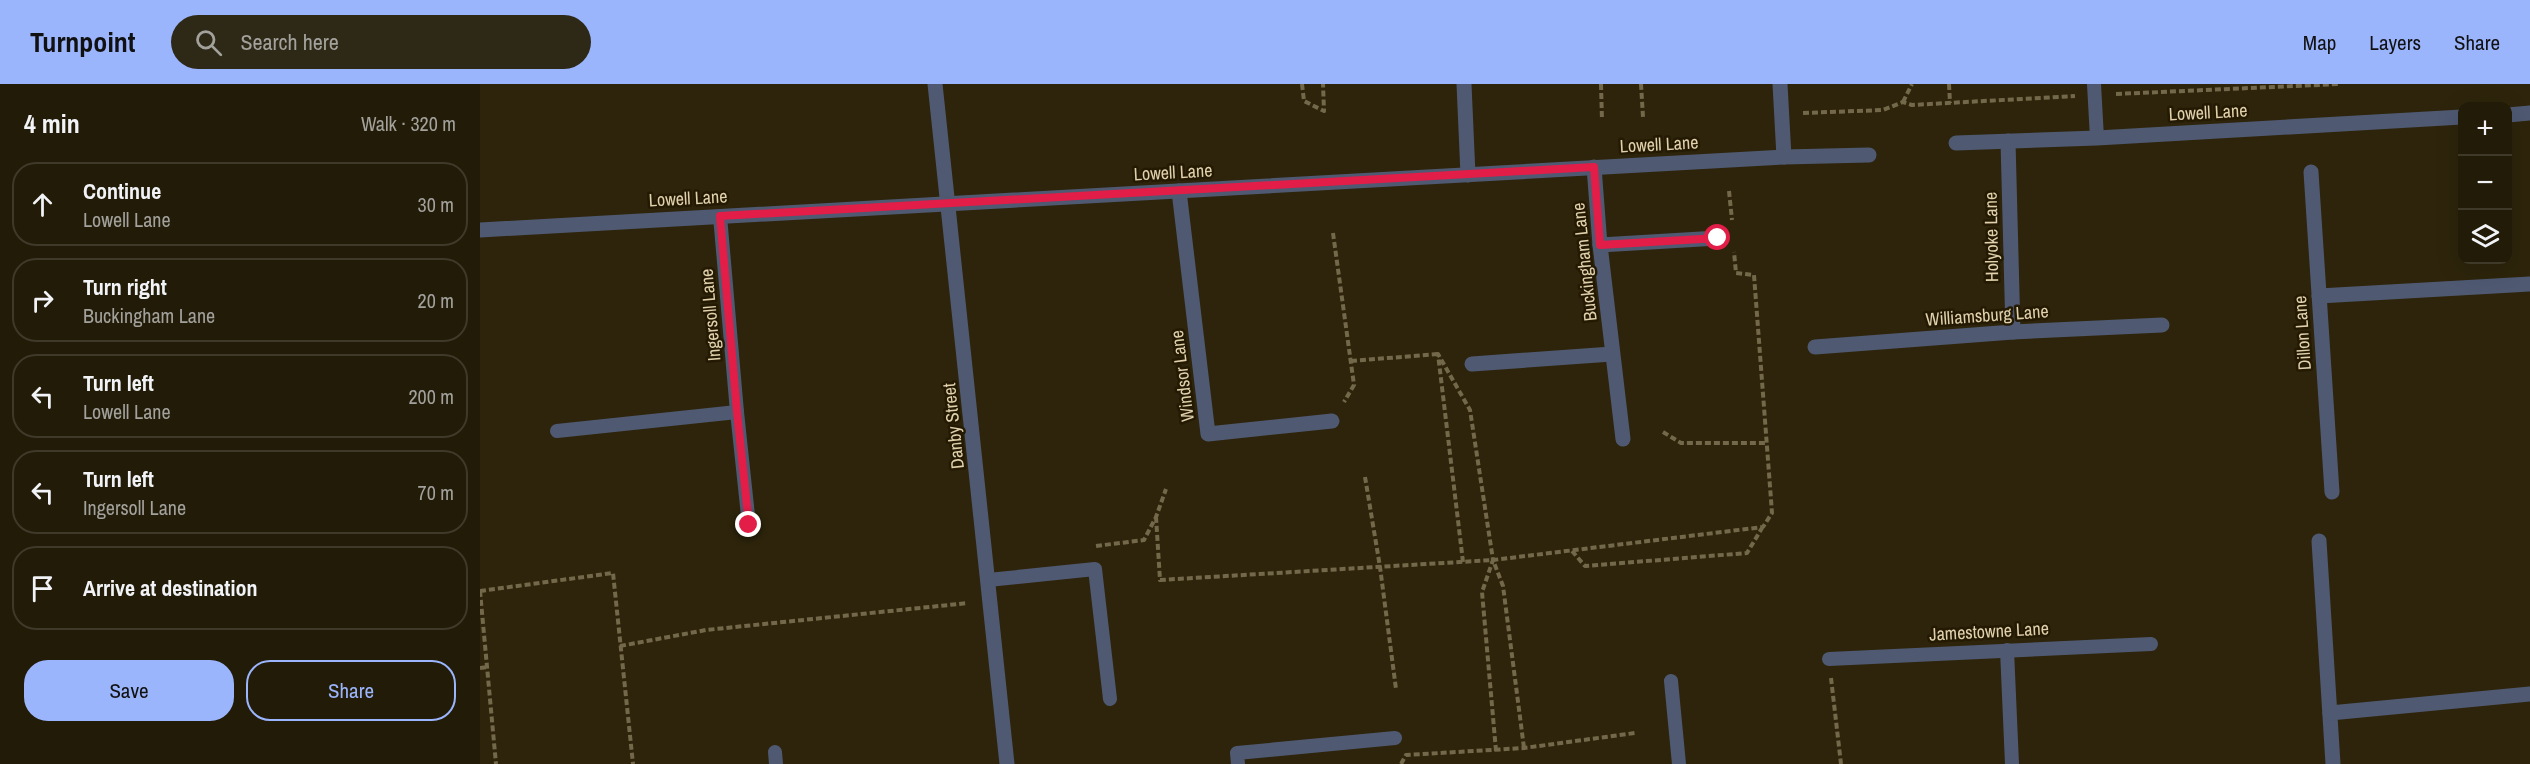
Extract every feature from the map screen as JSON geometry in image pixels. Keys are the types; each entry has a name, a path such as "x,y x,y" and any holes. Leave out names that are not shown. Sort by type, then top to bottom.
{"street":[{"name":"Danby Street","path":"935,84 1007,764"},
{"path":"1464,84 1468,174"},
{"path":"1780,84 1784,157"},
{"path":"2512,115 2530,113"},
{"name":"Lowell Lane","path":"1956,143 2097,138 2458,117"},
{"name":"Holyoke Lane","path":"2008,141 2013,332"},
{"name":"Lowell Lane","path":"480,230 1594,167 1869,155"},
{"name":"Buckingham Lane","path":"1594,167 1600,245 1623,439"},
{"name":"Dillon Lane","path":"2311,172 2332,492"},
{"name":"Windsor Lane","path":"1179,191 1208,434 1332,421"},
{"path":"1600,245 1718,238"},
{"path":"2319,296 2530,284"},
{"name":"Williamsburg Lane","path":"1815,347 2013,332 2162,325"},
{"path":"1472,364 1612,354"},
{"path":"2319,542 2333,764"},
{"path":"2330,712 2530,694"}],"lane":[{"path":"2094,90 2097,138"},
{"name":"Ingersoll Lane","path":"720,216 749,525"},
{"path":"557,431 737,412"},
{"path":"988,580 1095,569 1110,699"},
{"name":"Jamestowne Lane","path":"1829,659 2151,644"},
{"path":"2007,650 2012,764"},
{"path":"1671,681 1679,764"},
{"path":"1238,764 1237,753 1395,738"}],"path":[{"path":"1302,84 1304,101 1324,111 1323,84"},
{"path":"1601,84 1602,120"},
{"path":"1641,84 1643,117"},
{"path":"1903,102 1912,84"},
{"path":"1950,84 1950,103"},
{"path":"1781,114 1883,110 1903,102 1912,105 1950,103 2094,90 2340,84"},
{"path":"1729,191 1732,226"},
{"path":"1333,233 1354,385 1343,403"},
{"path":"1572,551 1585,566 1747,553 1772,513 1754,275 1736,273 1734,249"},
{"path":"1351,361 1438,354"},
{"path":"1438,354 1470,411 1492,560 1503,586 1524,748"},
{"path":"1438,354 1463,562"},
{"path":"1663,432 1681,443 1767,443"},
{"path":"1365,477 1380,567 1396,689"},
{"path":"1084,547 1144,540 1156,517 1166,489"},
{"path":"1156,517 1160,580 1492,560 1763,527"},
{"path":"1492,560 1482,592 1496,751"},
{"path":"496,764 480,590 613,573 633,764"},
{"path":"621,646 706,630 989,601"},
{"path":"1829,659 1841,764"},
{"path":"480,668 487,667"},
{"path":"1401,764 1406,754 1496,751 1635,733"}],"route":[{"path":"749,525 720,216 1594,167 1600,245 1718,238"}]}
